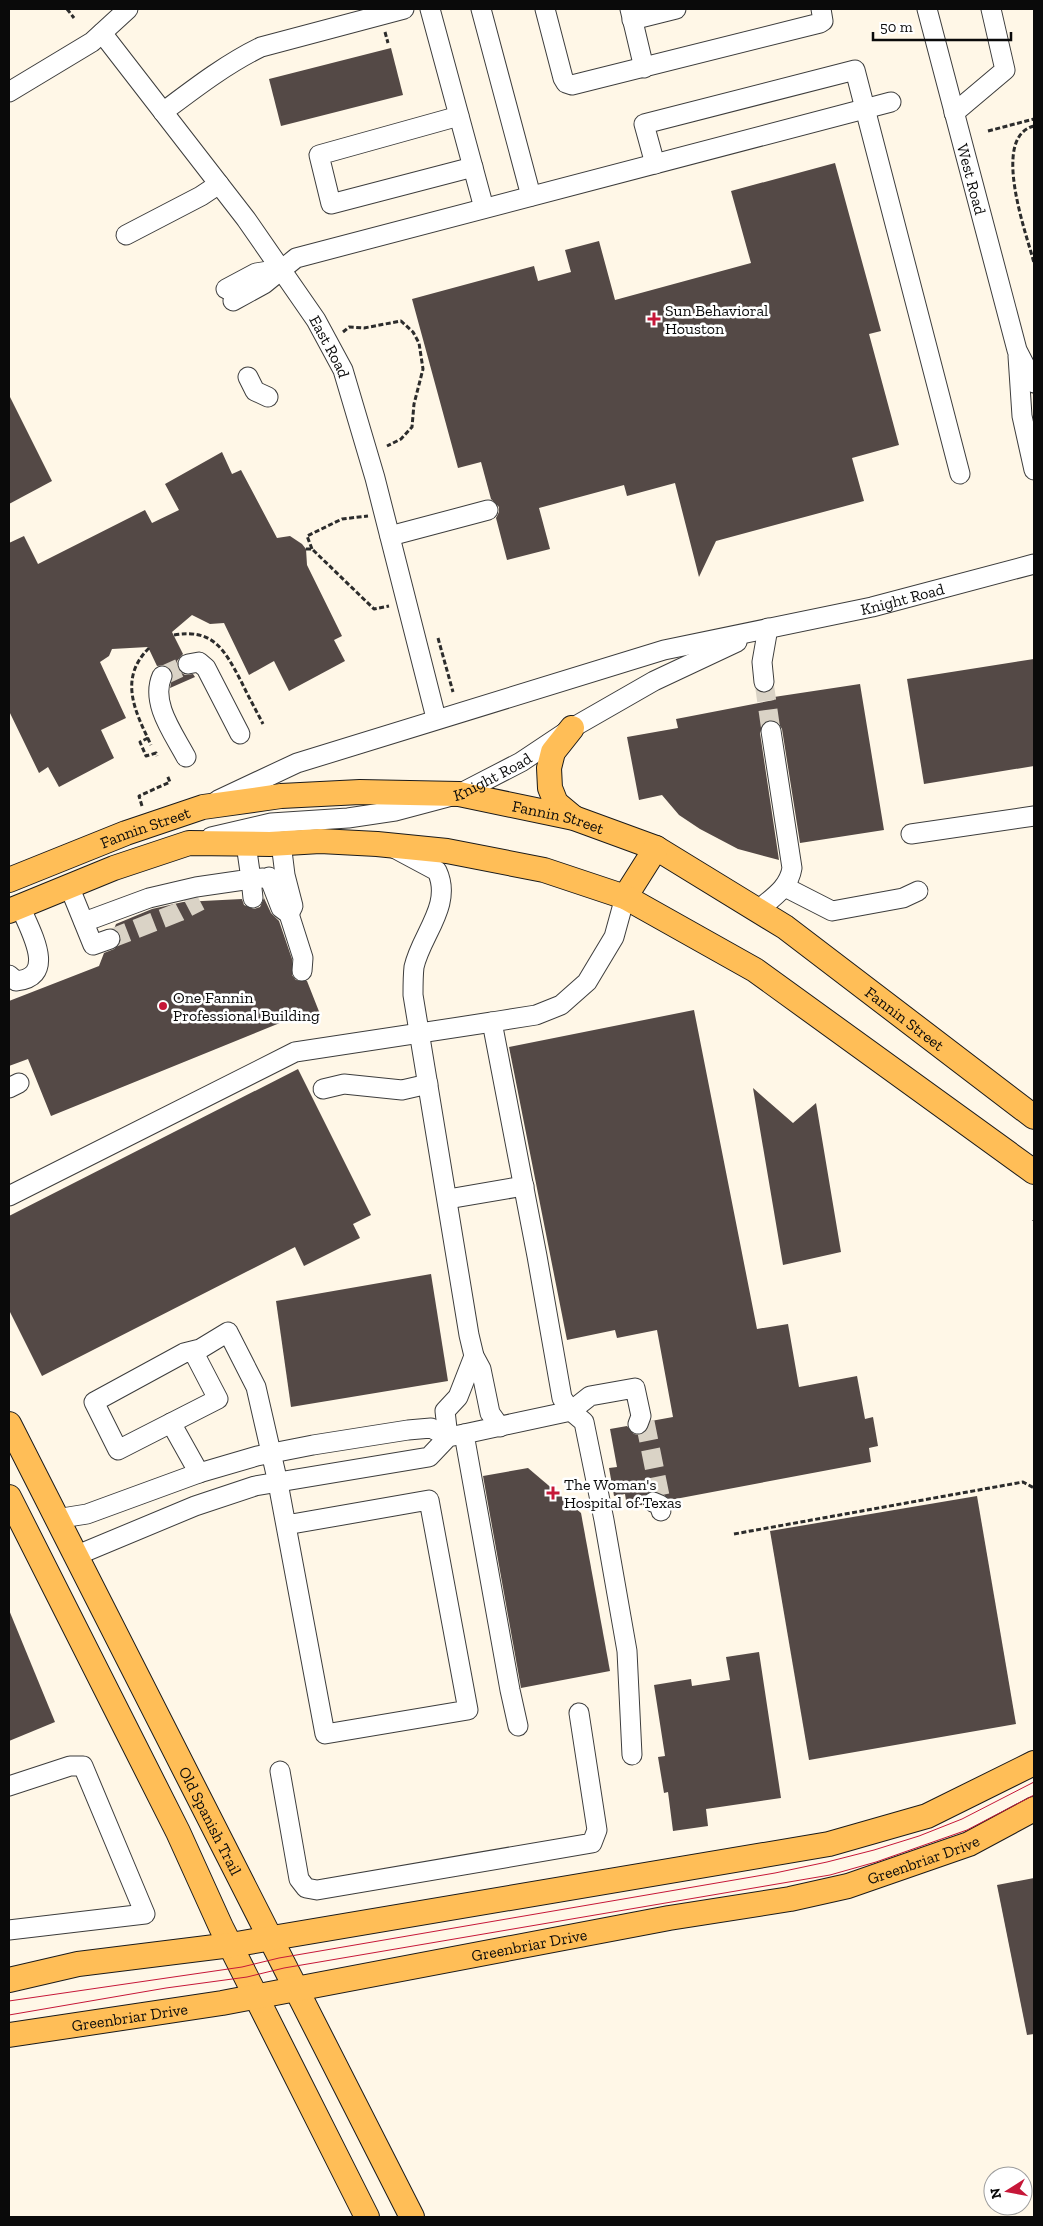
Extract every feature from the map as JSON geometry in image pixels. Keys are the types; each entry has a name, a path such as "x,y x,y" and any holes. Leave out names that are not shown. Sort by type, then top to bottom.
{"main road":[{"path":"572,728 553,752 548,768 550,788 556,803 574,818"},
{"name":"Fannin Street","path":"9,880 126,833 203,807 290,796 360,792 459,794 574,818 656,848 785,927 1034,1117"},
{"name":"Fannin Street","path":"14,908 114,868 189,843 246,844 320,841 447,850 544,870 625,897 755,970 1034,1172"},
{"path":"625,897 656,848"},
{"path":"71,855 76,883"},
{"name":"Old Spanish Trail","path":"9,1424 268,1938 412,2217"},
{"path":"9,1500 36,1515 52,1543 75,1556"},
{"name":"Old Spanish Trail","path":"9,1500 164,1803 230,1945 367,2217"},
{"path":"70,1620 100,1606"},
{"path":"9,1980 78,1964 230,1945 829,1844 927,1816 1034,1763"},
{"path":"164,1803 193,1787"},
{"name":"Greenbriar Drive","path":"9,2035 257,1997 669,1918 790,1899 848,1886 969,1844 1034,1809"}],"street":[{"path":"9,92 92,42 128,9"},
{"path":"164,112 208,78 245,55 262,47 404,9"},
{"path":"430,9 484,208"},
{"path":"481,9 531,196"},
{"path":"545,9 566,83 572,85 820,24 823,21 821,9"},
{"path":"644,68 631,14 676,9"},
{"name":"West Road","path":"927,9 1018,350 1034,383"},
{"path":"954,112 1005,70 991,9"},
{"name":"East Road","path":"102,33 219,184 281,269 316,320 343,370 375,478 436,718"},
{"path":"655,164 644,124 855,70 960,474"},
{"path":"230,295 256,273 281,269 296,258 891,102"},
{"path":"459,116 319,155 331,204 473,168"},
{"path":"126,235 201,196 219,184"},
{"name":"West Road","path":"1018,350 1022,416 1034,470"},
{"path":"390,536 488,510"},
{"name":"Knight Road","path":"203,807 297,763 436,718 664,650 872,607 1034,564"},
{"path":"764,682 762,662 768,628"},
{"name":"Knight Road","path":"189,843 271,823 348,818 376,814 459,794 521,762 572,728 654,681 768,628"},
{"path":"188,664 199,662 206,668 240,734"},
{"path":"162,676 158,685 161,708 186,758"},
{"path":"758,910 785,887 790,879 791,857 771,731"},
{"path":"910,834 1034,816"},
{"path":"281,843 277,876 293,906 289,914 303,958 302,971"},
{"path":"246,844 253,898"},
{"path":"391,846 437,871 440,877 442,898 414,967 413,995 474,1356 482,1369 490,1413 500,1427"},
{"path":"84,922 149,898 198,894 251,879 277,876"},
{"path":"76,883 84,922 93,945 110,939"},
{"path":"785,887 832,911 903,898 918,891"},
{"path":"9,1196 295,1052 536,1015 561,1005 587,982 614,937 625,897"},
{"path":"9,975 16,981 23,980 36,973 39,966 38,952 14,908"},
{"path":"492,1022 562,1398 571,1411 584,1422 604,1520 627,1651 632,1755"},
{"path":"323,1089 344,1084 402,1090 428,1084"},
{"path":"448,1199 524,1186"},
{"path":"193,1351 218,1399 118,1450 94,1402 184,1353 200,1349 228,1332 256,1387 278,1482 286,1525 325,1734 468,1710 429,1500 286,1525"},
{"path":"474,1356 458,1397 445,1411 456,1436 518,1726"},
{"path":"75,1556 195,1506 255,1486 430,1457 456,1436 571,1411 590,1396 635,1388 641,1421"},
{"path":"171,1423 199,1472"},
{"path":"56,1519 87,1514 199,1472 271,1454 408,1430 431,1428 456,1436"},
{"path":"280,1771 299,1879 306,1888 317,1890 592,1843 597,1830 579,1713"},
{"path":"9,1786 70,1766 83,1766 145,1914 9,1930"}],"path":[{"path":"67,9 74,18"},
{"path":"988,131 1034,119"},
{"path":"1034,126 1028,127 1016,144 1012,176 1034,263"},
{"path":"343,332 349,327 364,328 401,321 413,332 418,343 423,369 414,404 412,427 402,440 387,446"},
{"path":"371,515 342,519 307,536 312,549 374,609 394,605"},
{"path":"306,549 312,549"},
{"path":"438,638 453,692"},
{"path":"149,648 133,669 131,683 139,717 151,745"},
{"path":"148,738 140,742 146,756 156,753 157,756"},
{"path":"143,809 139,796 170,782 167,775"},
{"path":"734,1534 1023,1482 1034,1488"}],"building":[{"path":"391,48 403,95 281,126 269,79"},
{"path":"835,163 881,331 869,334 899,445 852,458 864,501 716,541 699,577 675,483 627,496 624,485 539,508 550,549 507,560 496,518 499,507 491,499 481,462 458,468 412,299 534,266 538,281 571,272 565,250 599,241 615,300 751,263 731,191"},
{"path":"9,395 52,481 9,504"},
{"path":"222,452 232,474 241,470 277,538 290,536 306,549 307,565 342,636 334,640 345,661 289,691 274,661 249,675 224,623 210,624 192,615 172,632 183,654 177,661 179,671 185,675 193,674 195,677 170,688 173,673 166,665 157,666 148,647 112,649 109,656 100,662 126,718 101,730 114,758 59,787 48,767 39,773 9,711 9,543 24,536 38,564 145,510 152,523 179,510 165,484"},
{"path":"1034,659 1034,766 924,784 907,679"},
{"path":"860,684 884,830 800,843 782,729 775,720 764,723 760,733 779,860 738,849 700,829 679,815 662,795 639,800 627,737 678,728 676,719 774,700 774,697"},
{"name":"One Fannin Professional Building","path":"264,898 271,913 279,921 292,959 292,975 296,980 307,981 320,1014 305,1021 302,1014 51,1116 28,1059 9,1066 9,1001 99,966 104,953 114,949 121,942 120,935 114,929 116,924 152,909 183,902 242,899 244,905 254,909 260,907"},
{"path":"694,1010 757,1329 788,1324 799,1387 857,1376 865,1419 873,1417 878,1446 869,1448 871,1462 670,1500 664,1495 651,1491 643,1497 642,1505 627,1507 625,1494 614,1496 609,1468 617,1467 610,1429 627,1426 634,1434 640,1435 645,1432 651,1421 673,1417 657,1330 617,1338 615,1330 567,1340 509,1047"},
{"path":"298,1069 371,1215 353,1224 360,1238 304,1266 295,1247 42,1376 9,1310 9,1216"},
{"path":"753,1088 793,1123 816,1103 841,1252 783,1265"},
{"path":"431,1274 448,1381 291,1407 276,1301"},
{"path":"528,1468 581,1513 610,1671 521,1688 483,1476"},
{"path":"977,1496 1016,1724 809,1760 770,1531"},
{"path":"9,1610 55,1722 9,1741"},
{"path":"759,1652 781,1798 706,1809 708,1826 673,1831 668,1792 664,1793 658,1757 665,1756 654,1685 691,1679 692,1686 730,1680 726,1657"},
{"path":"1034,1878 1034,2034 1027,2035 997,1885"}],"tunnel":[{"path":"162,676 188,664"},
{"path":"764,682 771,731"},
{"path":"110,939 179,912 200,901"},
{"path":"645,1422 661,1501"}],"tram line":[{"path":"9,2001 242,1967 279,1958 775,1873 827,1862 919,1836 962,1819 1034,1782"},
{"path":"9,2015 166,1988 247,1977 284,1968 830,1875 876,1862 967,1830 1034,1795"}],"place":[{"name":"Sun Behavioral Houston","path":"654,319"},
{"name":"One Fannin Professional Building","path":"163,1006"},
{"name":"The Woman's Hospital of Texas","path":"553,1493"}]}
